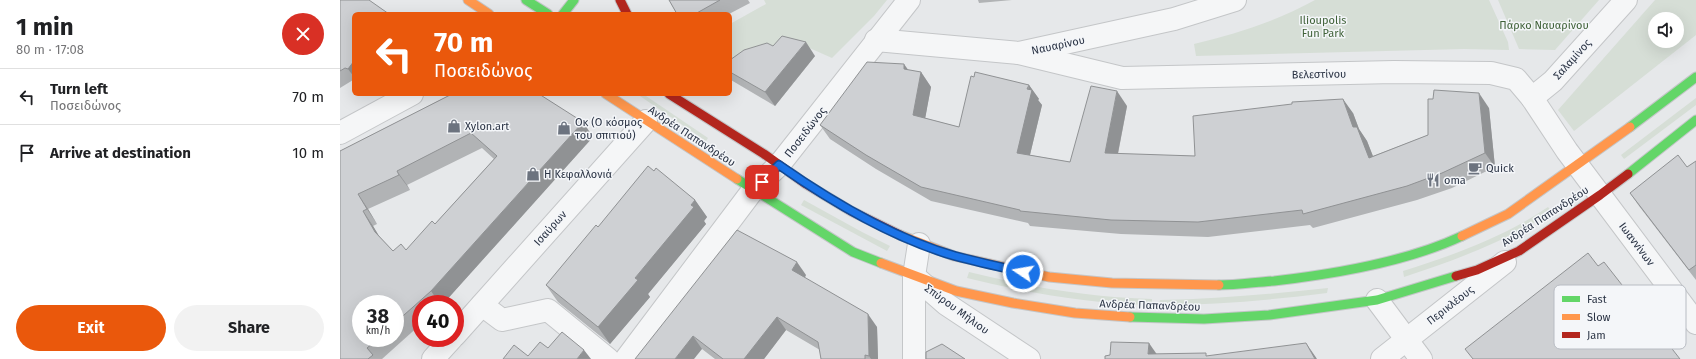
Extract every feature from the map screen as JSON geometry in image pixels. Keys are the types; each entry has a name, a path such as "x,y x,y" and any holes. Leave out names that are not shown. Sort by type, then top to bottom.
{"street":[{"path":"468,0 486,12"},
{"path":"564,12 574,0"},
{"path":"620,0 626,12"},
{"name":"Ποσειδώνος","path":"626,359 754,190 779,165 909,0"},
{"name":"Ναυαρίνου","path":"876,40 1019,53 1174,19 1235,0"},
{"name":"Σαλαμίνος","path":"1532,98 1553,81 1626,0"},
{"path":"530,12 532,2 545,12"},
{"name":"Βελεστίνου","path":"1019,53 1122,78 1394,72 1491,73 1505,75 1516,79 1532,98 1549,126 1578,166"},
{"name":"Ανδρέα Παπανδρέου","path":"672,96 764,154 806,184 851,211 919,244 954,256 1049,277 1112,283 1231,285 1299,278 1363,267 1411,255 1458,238 1508,214 1578,166 1696,77"},
{"path":"340,133 408,96"},
{"name":"Ανδρέα Παπανδρέου","path":"609,96 853,252 956,291 1013,304 1075,313 1139,318 1204,319 1269,315 1377,300 1477,270 1519,251 1600,195 1696,120"},
{"name":"Ισαύρων","path":"464,325 646,121"},
{"name":"Ιωαννίνων","path":"1578,166 1668,285"},
{"name":"Σπύρου Μήλιου","path":"919,244 914,276 946,304 1029,359"},
{"name":"Περικλέους","path":"1382,359 1519,251"},
{"path":"914,276 914,359"},
{"path":"1377,300 1421,359"},
{"path":"482,305 502,320 548,310 608,359"},
{"name":"Ιωαννίνων","path":"1686,310 1696,323"},
{"path":"433,359 444,347"}],"green space":[{"path":"764,0 887,0 874,16 832,58 805,46 732,76 732,23 766,4"},
{"name":"Ilioupolis Fun Park","path":"1315,0 1489,0 1508,42 1509,50 1464,49 1196,56 1194,44 1225,36 1271,21"},
{"name":"Πάρκο Ναυαρίνου","path":"1498,0 1599,0 1555,50 1519,49"},
{"path":"1655,0 1696,0 1696,35 1684,44 1684,12 1648,12 1648,48 1679,48 1574,131 1558,110"},
{"path":"640,96 646,96 708,138 706,141"},
{"path":"1696,98 1696,105 1624,159 1621,155"},
{"path":"804,200 890,246 887,251 801,205"},
{"path":"1548,207 1552,212 1499,241 1462,257 1404,277 1403,271 1478,244 1514,227"},
{"path":"969,272 1014,282 1083,294 1152,299 1152,305 1082,300 1036,293 967,278"},
{"path":"1328,288 1327,293 1285,298 1243,302 1159,305 1160,300 1244,296"}],"building":[{"path":"340,0 369,0 386,12 352,12 352,64 348,69 345,68 340,71"},
{"path":"669,0 720,0 699,12 676,12"},
{"path":"782,36 806,42 765,92 732,73 732,59 744,50 767,43 773,46"},
{"path":"867,62 904,64 904,69 921,72 913,115 959,127 971,76 974,77 975,72 1029,85 1027,89 1032,90 1017,153 1070,162 1091,86 1117,91 1105,153 1195,156 1193,116 1292,104 1292,102 1343,99 1353,127 1357,127 1369,158 1428,135 1428,99 1433,99 1434,90 1479,93 1485,153 1442,173 1407,186 1303,214 1302,210 1198,222 1111,220 1020,211 921,187 866,155 820,125"},
{"path":"448,96 542,96 583,122 431,291 426,295 412,295 412,308 404,315 404,295 352,295 352,347 368,347 367,348 373,355 368,359 340,359 340,151","holes":["471,133 497,156 435,224 432,221 406,250 401,244 393,251 375,232 363,211 367,209 358,194 399,175 397,171"]},
{"path":"1678,155 1687,167 1696,161 1696,265 1689,270 1630,193"},
{"path":"648,166 654,171 656,168 695,200 691,205 694,207 635,278 638,280 598,327 546,285 596,225 598,227"},
{"path":"737,230 797,262 792,270 868,314 869,356 865,355 865,359 821,359 818,342 777,317 744,359 723,359 693,336 675,359 635,359"},
{"path":"1588,253 1598,266 1604,262 1622,285 1554,285 1554,349 1672,349 1680,359 1473,359 1465,349"},
{"path":"562,332 584,350 577,359 503,359 514,345 528,356 540,342 548,348"},
{"path":"1111,342 1149,343 1148,354 1206,353 1206,356 1306,343 1315,359 1105,359 1105,356 1110,355"},
{"path":"942,344 965,359 926,359 926,352"}],"traffic: fast":[{"path":"526,0 545,12"},
{"path":"565,12 574,0"},
{"path":"1630,127 1696,77"},
{"path":"1628,174 1696,120"},
{"path":"737,179 853,252 881,263"},
{"path":"1219,285 1274,281 1346,271 1418,253 1462,236"},
{"path":"1130,317 1204,319 1269,315 1377,300 1456,276"}],"traffic: slow":[{"path":"468,0 486,12"},
{"path":"609,96 737,179"},
{"path":"1462,236 1508,214 1630,127"},
{"path":"900,235 954,256 1049,277 1112,283 1219,285"},
{"path":"881,263 956,291 1013,303 1075,313 1130,317"}],"traffic: jam":[{"path":"620,0 626,12"},
{"path":"672,96 764,154 806,184 851,211 900,235"},
{"path":"1456,276 1477,270 1519,251 1628,174"}],"place":[{"name":"Xylon.art","path":"454,126"},
{"name":"Οκ (Ο κόσμος του σπιτιού)","path":"564,128"},
{"name":"Quick","path":"1475,168"},
{"name":"Η Κεφαλλονιά","path":"533,174"},
{"name":"oma","path":"1433,180"}],"route":[{"path":"762,182 779,165 806,184 851,211 919,244 954,256 1023,272"}]}
